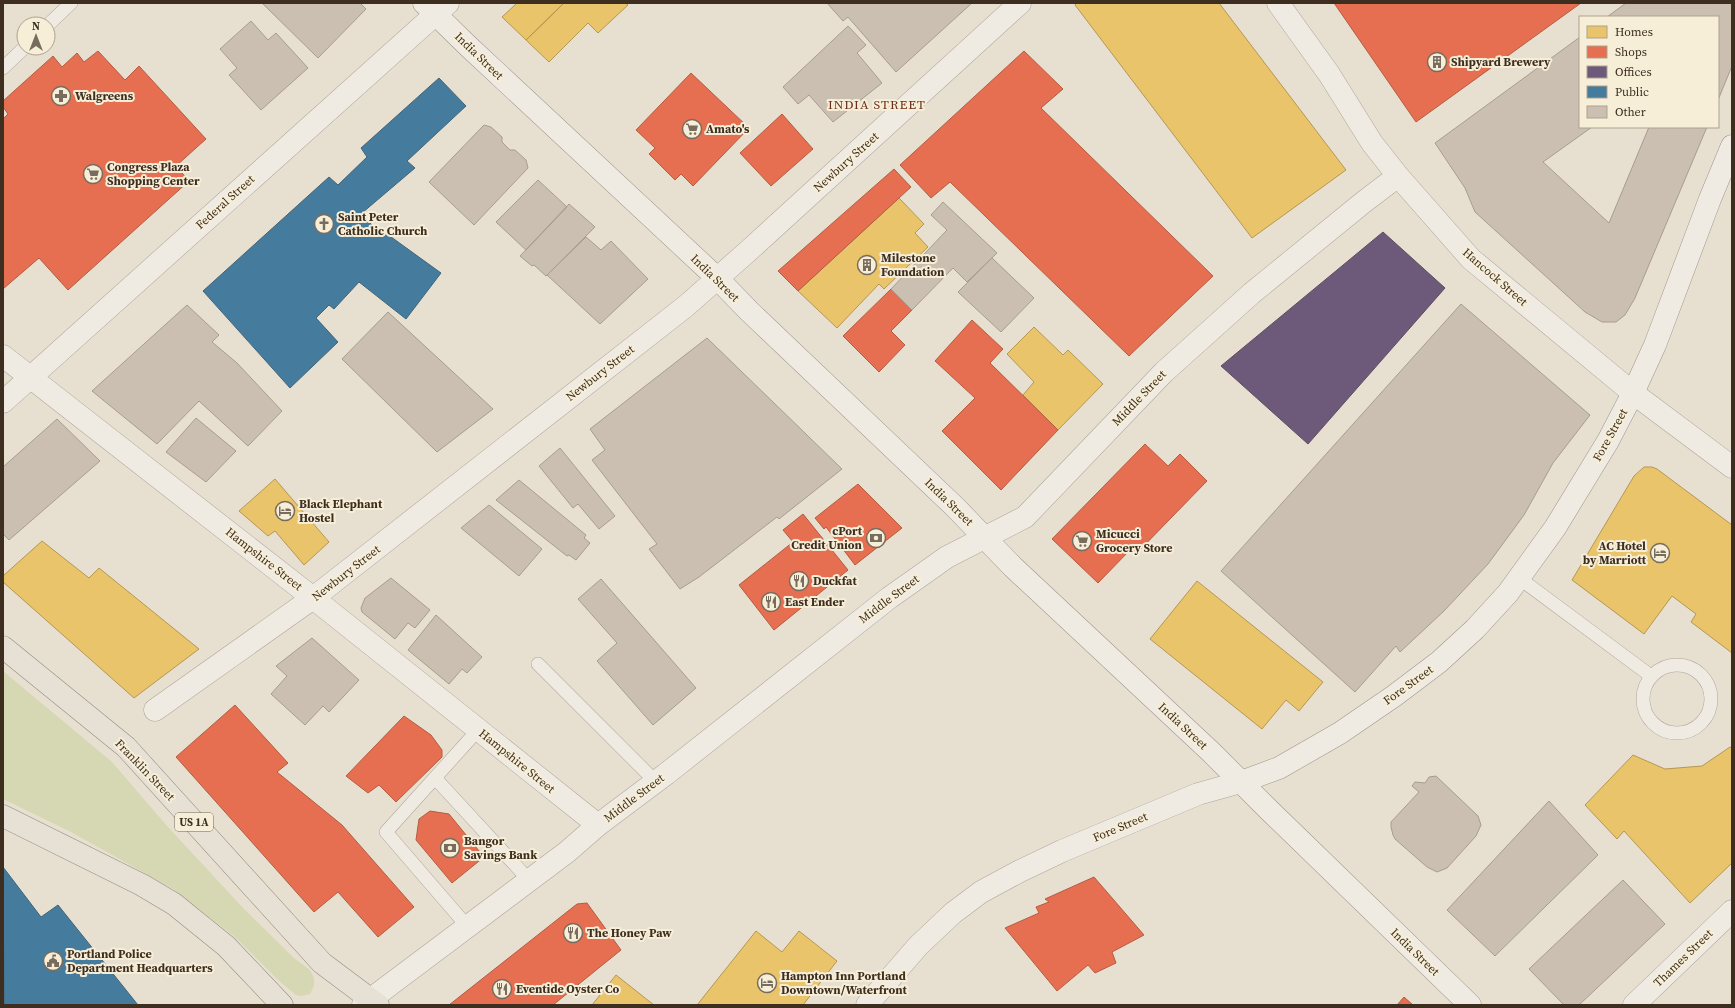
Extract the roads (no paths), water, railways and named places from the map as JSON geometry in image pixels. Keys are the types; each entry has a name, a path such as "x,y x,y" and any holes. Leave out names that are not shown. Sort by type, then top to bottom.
{"main road":[{"name":"Franklin Street","path":"3,647 126,747 322,963 370,1003"},
{"path":"3,816 142,885 174,904 226,946 282,1005"}],"street":[{"name":"Newbury Street","path":"155,710 313,598 686,306 718,279 1020,3"},
{"name":"Hancock Street","path":"1278,3 1329,74 1372,144 1471,259 1633,393 1732,467"},
{"name":"India Street","path":"436,6 468,46 718,279 985,537 1013,567 1211,752 1470,1005"},
{"name":"Federal Street","path":"3,402 436,6"},
{"name":"Fore Street","path":"867,1005 918,946 953,913 981,892 1020,870 1062,851 1198,794 1240,782 1279,768 1340,733 1394,696 1439,662 1475,629 1508,593 1555,528 1608,441 1633,393 1655,345 1710,199 1732,146"},
{"name":"Middle Street","path":"370,1003 467,926 567,852 598,825 656,782 889,598 947,556 1025,517 1164,372 1252,293 1398,176"},
{"name":"Hampshire Street","path":"3,356 313,598 598,825"},
{"name":"Thames Street","path":"1634,1005 1732,911"}],"lane":[{"path":"56,17 71,3"},
{"path":"3,68 16,56"},
{"path":"1519,578 1651,676"},
{"path":"538,664 656,782"},
{"path":"1675,665 1691,668 1701,674 1708,683 1711,694 1711,705 1708,715 1701,725 1691,731 1680,734 1668,733 1657,728 1649,720 1644,710 1642,698 1644,687 1651,676 1659,669 1675,665"},
{"path":"467,926 386,832 478,730"},
{"path":"435,778 529,880"}],"place":[{"name":"Shipyard Brewery","path":"1437,62"},
{"name":"Walgreens","path":"61,96"},
{"name":"Amato's","path":"692,129"},
{"name":"Congress Plaza Shopping Center","path":"93,174"},
{"name":"Saint Peter Catholic Church","path":"324,224"},
{"name":"Milestone Foundation","path":"867,265"},
{"name":"Black Elephant Hostel","path":"285,511"},
{"name":"cPort Credit Union","path":"876,538"},
{"name":"Micucci Grocery Store","path":"1082,541"},
{"name":"AC Hotel by Marriott","path":"1660,553"},
{"name":"Duckfat","path":"799,581"},
{"name":"East Ender","path":"771,602"},
{"name":"Bangor Savings Bank","path":"450,848"},
{"name":"The Honey Paw","path":"573,933"},
{"name":"Portland Police Department Headquarters","path":"53,961"},
{"name":"Hampton Inn Portland Downtown/Waterfront","path":"767,983"},
{"name":"Eventide Oyster Co","path":"502,989"}],"district":[{"name":"INDIA STREET","path":"877,104"}]}
